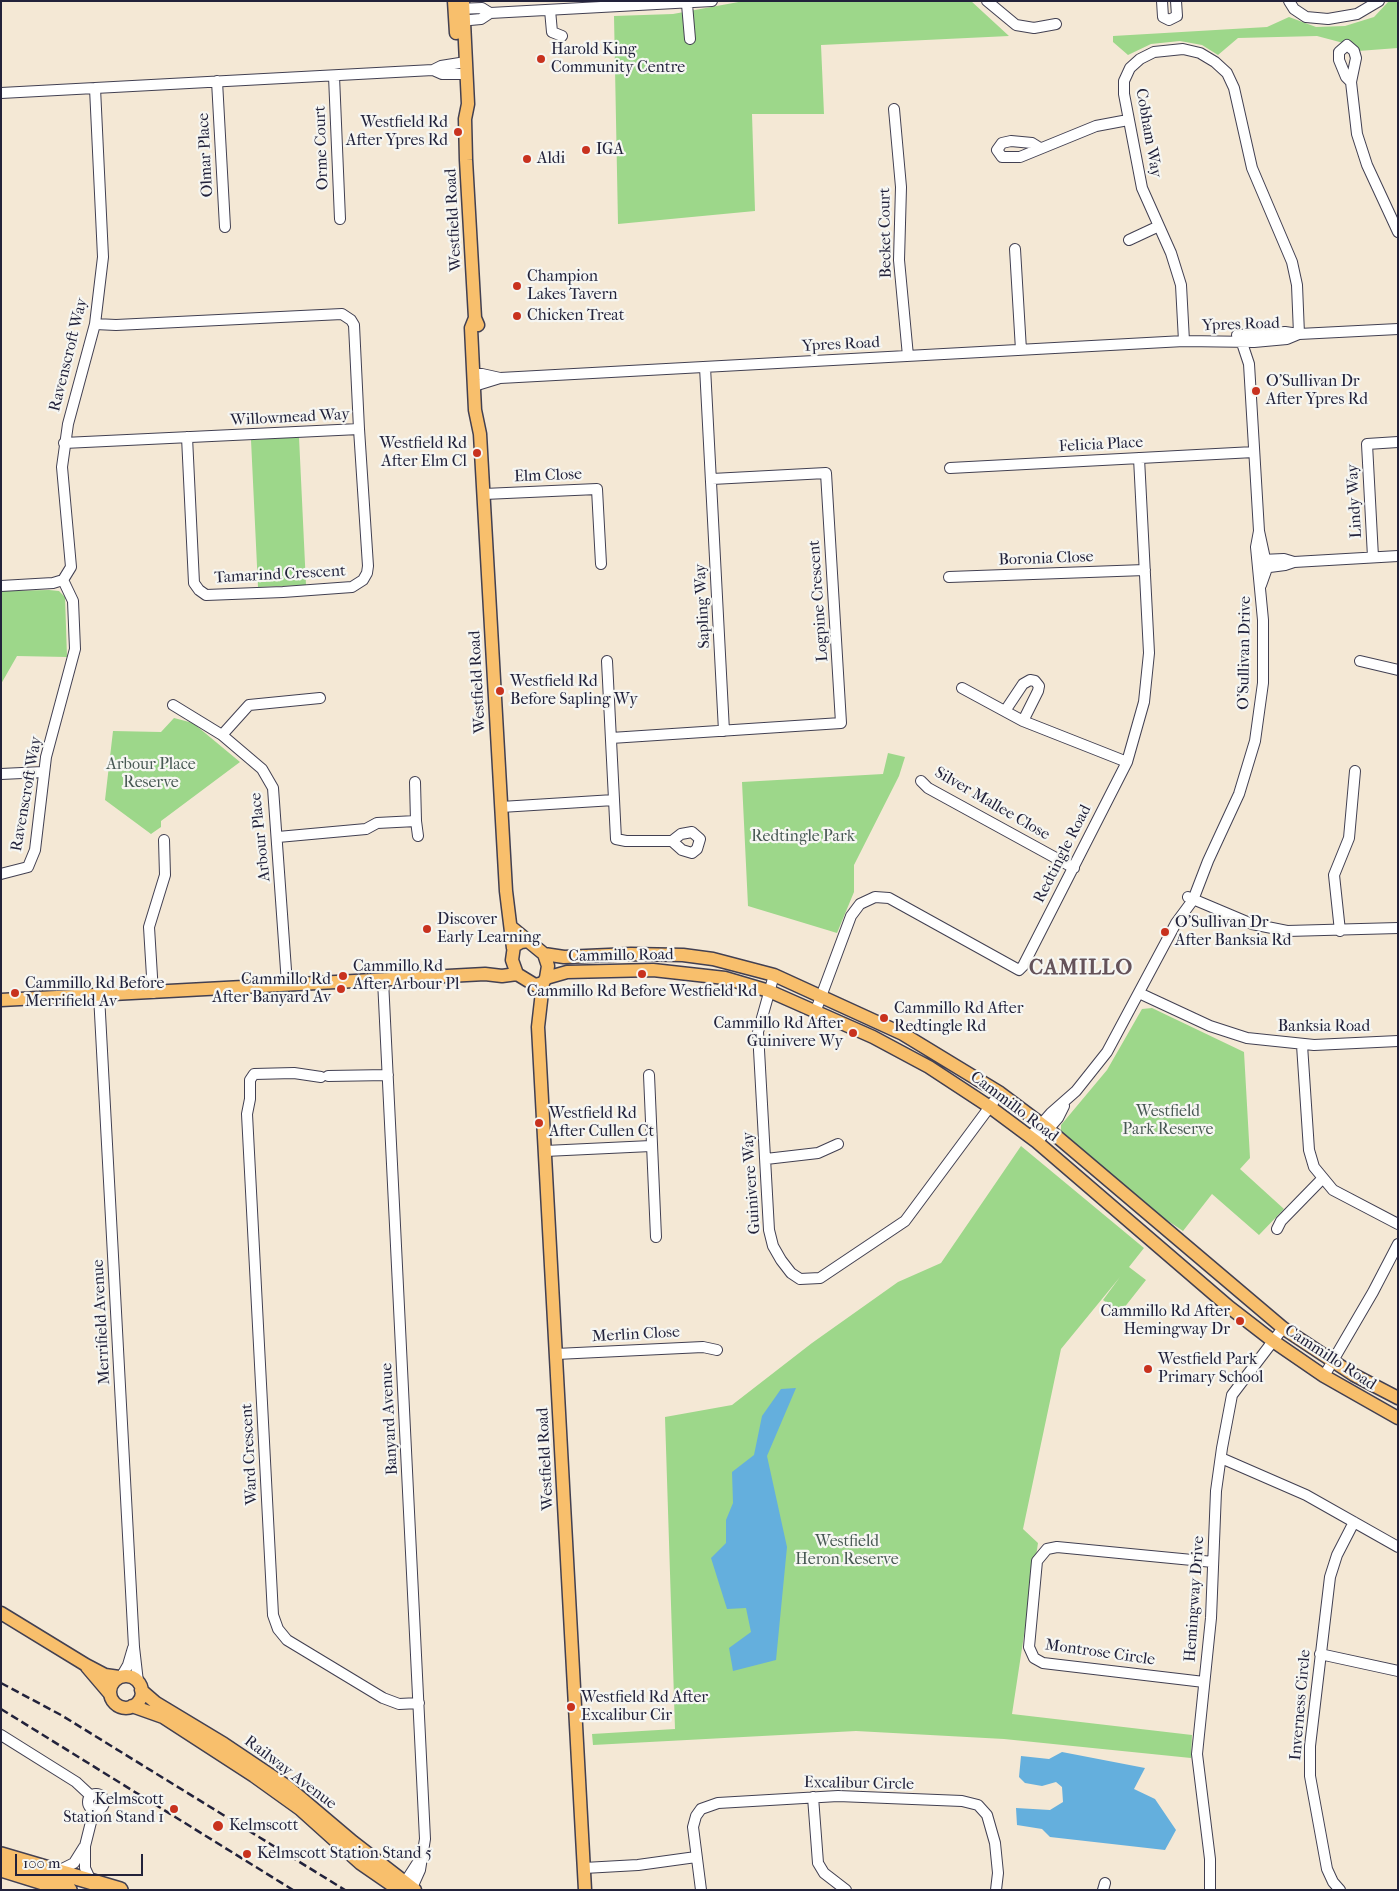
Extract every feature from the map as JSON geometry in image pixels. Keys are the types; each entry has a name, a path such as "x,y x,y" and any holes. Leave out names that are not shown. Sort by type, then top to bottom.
{"highway":[{"path":"1,1855 120,1890"},
{"path":"1,1870 69,1890"}],"main road":[{"name":"Westfield Road","path":"459,10 462,68 459,105 465,119 475,318 471,328 478,380 475,410 480,434 506,891 512,954"},
{"path":"511,928 544,954 548,966 544,980 535,985 529,984 517,974 512,954"},
{"path":"485,974 512,954 518,942 528,941"},
{"name":"Cammillo Road","path":"544,954 564,957 631,954 700,956 774,975 903,1034 1000,1093 1044,1127 1283,1328 1333,1362 1398,1398"},
{"name":"Cammillo Road","path":"544,980 567,972 653,970 725,978 769,990 816,1010 929,1067 990,1107 1033,1140 1229,1307 1273,1341 1324,1376 1398,1418"},
{"path":"1,1000 485,974 502,976 517,974"},
{"name":"Westfield Road","path":"538,1027 544,980"},
{"name":"Westfield Road","path":"529,984 538,1027 585,1890"},
{"name":"Railway Avenue","path":"1,1613 105,1675 131,1677 156,1703 274,1777 407,1888"},
{"name":"Railway Avenue","path":"1,1624 31,1632"},
{"name":"Railway Avenue","path":"86,1665 117,1705 132,1706 163,1718 254,1776 300,1809 360,1863 407,1888"},
{"path":"110,1694 112,1684 120,1677"},
{"path":"132,1706 139,1699 139,1686"},
{"path":"332,1825 361,1854 360,1863"}],"street":[{"path":"459,10 482,8 490,13 687,4 712,1"},
{"path":"987,1 1016,25 1034,28 1056,24"},
{"path":"1162,1 1160,11 1163,17 1170,20 1176,16 1176,1"},
{"path":"1289,1 1306,17 1328,19 1357,14 1379,1"},
{"path":"687,4 690,39"},
{"path":"550,10 552,32 562,36"},
{"name":"Cobham Way","path":"1184,341 1180,285 1159,226 1142,188 1124,94 1124,81 1130,68 1140,59 1154,52 1183,49 1200,53 1215,62 1227,73 1234,88 1252,168 1292,262 1297,285 1299,334"},
{"path":"1,93 433,70 442,74 462,68"},
{"name":"Orme Court","path":"334,76 340,219"},
{"name":"Olmar Place","path":"217,81 225,227"},
{"path":"1351,82 1362,150 1397,229"},
{"name":"Ravenscroft Way","path":"1,874 28,867 35,850 43,772 75,649 73,601 63,580 71,567 62,474 64,443 95,324 103,257 96,88"},
{"name":"Becket Court","path":"894,109 901,187 900,260 908,356"},
{"path":"1040,148 1096,126 1128,120"},
{"path":"1129,240 1159,226"},
{"path":"1016,249 1021,350"},
{"name":"Willowmead Way","path":"64,443 359,429 354,325 349,318 342,314 126,325 95,324"},
{"name":"Ypres Road","path":"478,380 1242,339 1286,332 1299,334 1398,329"},
{"name":"O'Sullivan Drive","path":"1249,364 1254,338"},
{"name":"O'Sullivan Drive","path":"1033,1140 1103,1058 1176,923 1178,911 1192,895 1197,873 1208,861 1239,794 1255,741 1263,683 1261,585 1258,578 1263,564 1256,547 1259,531 1249,364 1242,339"},
{"name":"Sapling Way","path":"705,367 724,731"},
{"name":"Tamarind Crescent","path":"187,438 194,583 206,595 283,592 352,587 363,580 367,574 359,429"},
{"name":"Lindy Way","path":"1373,557 1367,444 1398,442"},
{"name":"Felicia Place","path":"950,468 1254,452"},
{"name":"Redtingle Road","path":"816,1010 854,911 864,902 875,897 889,898 1019,970 1074,868 1127,762 1144,702 1150,653 1138,458"},
{"name":"Logpine Crescent","path":"712,479 826,473 841,723 724,731"},
{"name":"Elm Close","path":"484,494 597,489 601,564"},
{"path":"1263,564 1284,559 1294,562 1398,556"},
{"name":"Boronia Close","path":"949,577 1145,570"},
{"path":"1,586 53,583 63,580"},
{"path":"1360,660 1398,670"},
{"path":"607,661 616,838 626,841 672,841"},
{"path":"1005,711 1023,684 1030,680 1035,681 1039,686 1038,691 1023,721"},
{"path":"962,688 1023,721 1127,762"},
{"path":"222,735 249,705 320,698"},
{"name":"Arbour Place","path":"173,704 222,735 262,769 273,788 288,984"},
{"path":"611,738 724,731"},
{"path":"1340,931 1334,875 1349,838 1355,771"},
{"path":"1,774 43,772"},
{"name":"Silver Mallee Close","path":"921,781 928,788 1074,868"},
{"path":"415,782 418,836"},
{"path":"501,807 614,800"},
{"path":"278,837 366,829 377,822 416,821"},
{"path":"153,993 149,927 165,875 164,840"},
{"path":"1192,895 1252,924 1287,932 1398,928"},
{"name":"Guinivere Way","path":"774,975 758,1032 769,1230 772,1246 791,1273 800,1279 813,1280 820,1278 910,1216 1000,1093"},
{"name":"Banyard Avenue","path":"383,980 425,1839 422,1856 407,1888"},
{"name":"Banksia Road","path":"1139,993 1222,1031 1247,1038 1302,1045 1398,1041"},
{"name":"Merrifield Avenue","path":"99,995 134,1647 139,1686"},
{"path":"1302,1045 1309,1150 1314,1167 1322,1179 1341,1195 1398,1224"},
{"name":"Ward Crescent","path":"388,1075 324,1077 294,1073 254,1074 250,1080 250,1099 246,1114 275,1623 287,1640 383,1698 399,1704 419,1703"},
{"path":"649,1075 656,1237"},
{"path":"766,1159 818,1153 838,1144"},
{"path":"545,1151 651,1146"},
{"path":"1277,1229 1281,1221 1322,1179"},
{"path":"1324,1376 1398,1244"},
{"name":"Hemingway Drive","path":"1210,1890 1210,1859 1197,1754 1211,1618 1216,1492 1232,1395 1283,1328"},
{"name":"Merlin Close","path":"556,1354 703,1347 718,1350"},
{"path":"1221,1458 1291,1488 1398,1547"},
{"name":"Inverness Circle","path":"1340,1890 1333,1882 1327,1869 1310,1776 1310,1746 1332,1569 1354,1522"},
{"name":"Montrose Circle","path":"1204,1682 1043,1663 1034,1658 1029,1647 1037,1561 1047,1550 1057,1547 1213,1562"},
{"name":"Merrifield Avenue","path":"120,1677 128,1665 134,1647"},
{"path":"1320,1654 1398,1671"},
{"path":"1,1735 76,1782 91,1796 88,1804 94,1810 85,1846 85,1868 91,1881"},
{"path":"813,1797 818,1863 824,1873 846,1890"},
{"name":"Excalibur Circle","path":"701,1890 696,1857 694,1822 698,1812 718,1802 813,1797 861,1797 973,1803 987,1815 990,1824 997,1860 996,1890"},
{"path":"58,1871 74,1864 85,1846"},
{"path":"584,1868 638,1865 696,1857"}],"green space":[{"path":"744,1 971,1 1009,36 821,45 824,114 752,114 755,211 618,224 614,16 673,14"},
{"path":"1389,1 1398,1 1398,48 1358,51 1351,45 1317,36 1238,38 1218,55 1202,45 1180,41 1151,44 1128,55 1113,42 1113,36 1267,27 1289,17 1316,27 1345,26 1374,17"},
{"path":"299,437 306,585 258,587 251,440"},
{"path":"1,591 59,591 65,597 67,657 17,656 1,684"},
{"name":"Arbour Place Reserve","path":"174,718 193,723 240,762 161,821 161,827 151,834 105,800 113,731 161,732"},
{"name":"Redtingle Park","path":"888,753 905,757 899,776 854,865 854,892 837,933 748,906 742,782 883,774"},
{"name":"Westfield Park Reserve","path":"1152,1008 1244,1052 1250,1158 1240,1169 1284,1209 1259,1235 1212,1194 1183,1231 1140,1202 1061,1132 1061,1125 1107,1070 1142,1009"},
{"name":"Westfield Heron Reserve","path":"1021,1146 1144,1248 1129,1267 1146,1280 1120,1313 1103,1300 1120,1277 1061,1349 1023,1529 1038,1543 1012,1714 1192,1735 1191,1758 1004,1739 856,1731 593,1745 592,1734 675,1729 665,1417 732,1405 812,1343 898,1282 941,1263"}],"water":[{"path":"796,1388 767,1456 787,1547 776,1660 733,1671 729,1648 751,1632 746,1608 727,1609 711,1558 726,1543 726,1520 733,1503 732,1472 754,1455 762,1416 781,1389"},
{"path":"1062,1752 1145,1768 1134,1789 1155,1799 1176,1830 1165,1850 1050,1837 1042,1829 1017,1825 1016,1808 1050,1810 1063,1802 1062,1787 1056,1782 1042,1786 1025,1783 1019,1777 1021,1756 1049,1759"}],"railway":[{"path":"1,1683 61,1715 345,1890"},
{"path":"1,1709 293,1890"}],"place":[{"name":"Harold King Community Centre","path":"541,59"},
{"name":"Westfield Rd After Ypres Rd","path":"458,132"},
{"name":"IGA","path":"586,150"},
{"name":"Aldi","path":"527,159"},
{"name":"Champion Lakes Tavern","path":"517,286"},
{"name":"Chicken Treat","path":"517,316"},
{"name":"O'Sullivan Dr After Ypres Rd","path":"1256,391"},
{"name":"Westfield Rd After Elm Cl","path":"477,453"},
{"name":"Westfield Rd Before Sapling Wy","path":"500,691"},
{"name":"Discover Early Learning","path":"427,929"},
{"name":"O'Sullivan Dr After Banksia Rd","path":"1165,932"},
{"name":"Cammillo Rd Before Westfield Rd","path":"642,974"},
{"name":"Cammillo Rd After Arbour Pl","path":"343,976"},
{"name":"Cammillo Rd After Banyard Av","path":"341,989"},
{"name":"Cammillo Rd Before Merrifield Av","path":"15,993"},
{"name":"Cammillo Rd After Redtingle Rd","path":"884,1018"},
{"name":"Cammillo Rd After Guinivere Wy","path":"853,1033"},
{"name":"Westfield Rd After Cullen Ct","path":"539,1123"},
{"name":"Cammillo Rd After Hemingway Dr","path":"1240,1321"},
{"name":"Westfield Park Primary School","path":"1148,1369"},
{"name":"Westfield Rd After Excalibur Cir","path":"571,1707"},
{"name":"Kelmscott Station Stand 1","path":"174,1809"},
{"name":"Kelmscott","path":"218,1826"},
{"name":"Kelmscott Station Stand 5","path":"247,1854"}],"district":[{"name":"CAMILLO","path":"1081,969"}]}
